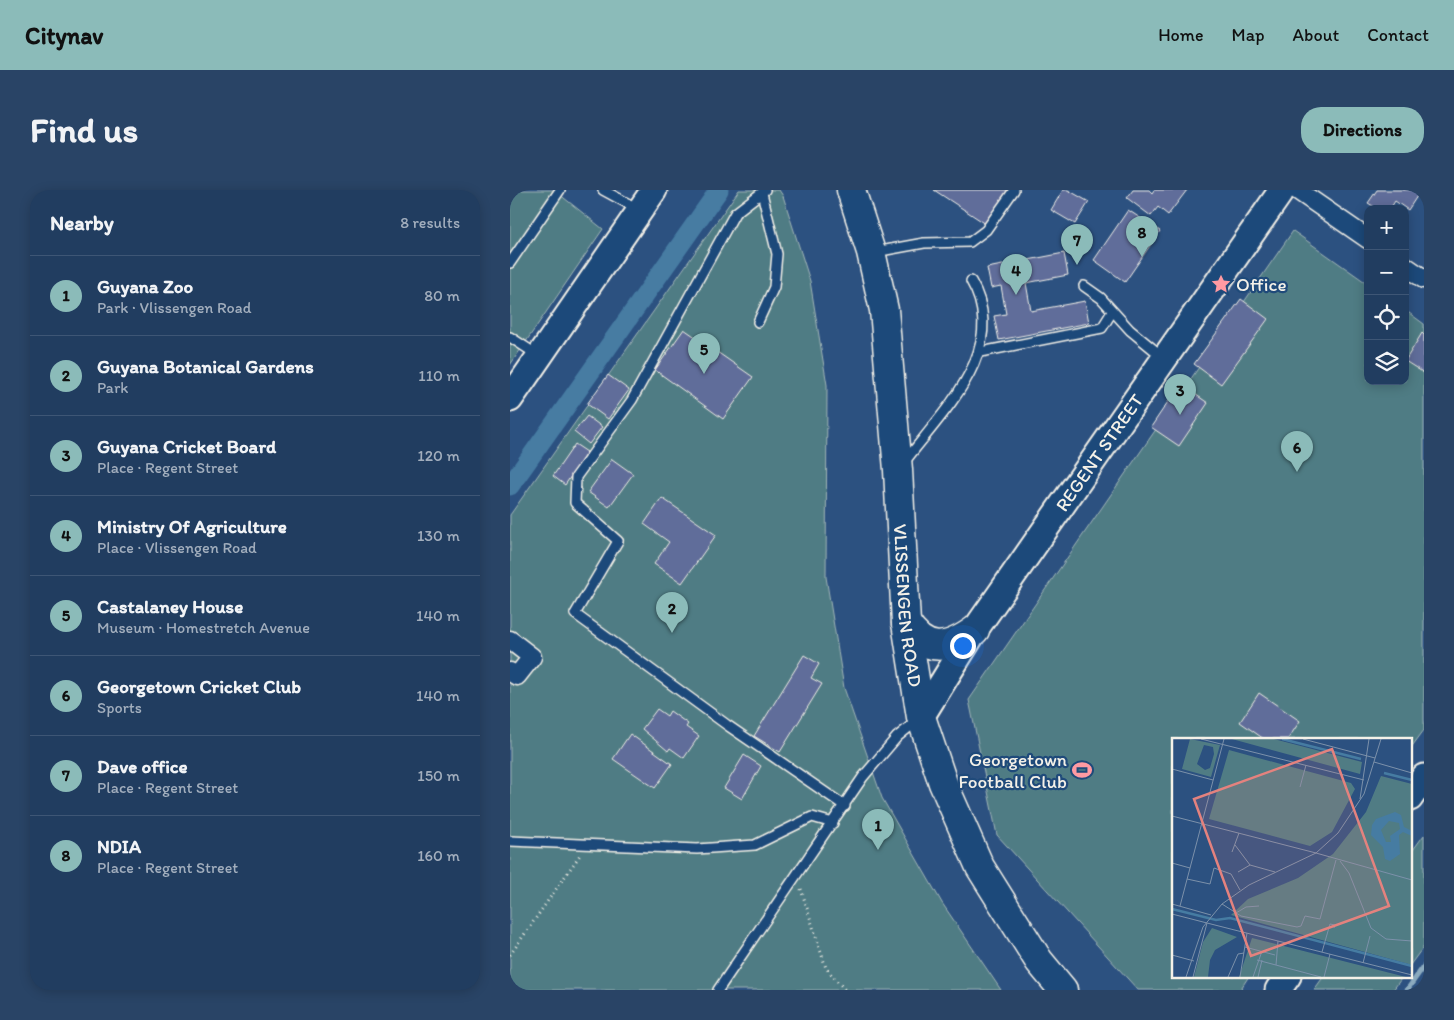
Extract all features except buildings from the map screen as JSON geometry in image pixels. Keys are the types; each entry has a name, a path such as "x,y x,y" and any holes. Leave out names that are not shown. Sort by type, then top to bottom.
{"main road":[{"name":"VLISSENGEN ROAD","path":"851,190 871,252 884,310 898,470 912,725 943,783 980,867 1039,960 1063,990"},
{"name":"REGENT STREET","path":"912,725 975,630 1282,190"},
{"path":"510,399 647,200"},
{"path":"906,623 916,638 936,646 957,643 975,630"},
{"path":"1412,795 1424,777"},
{"path":"1278,990 1287,978"}],"street":[{"path":"1297,190 1364,236"},
{"path":"1409,269 1424,279"},
{"path":"510,640 532,657 517,676 510,672"}],"lane":[{"path":"512,257 560,190"},
{"path":"603,190 647,200"},
{"path":"871,252 924,243 970,242 986,230 1014,190"},
{"path":"758,322 774,287 777,254 763,192 735,213 632,400 576,477 575,503 618,541 574,614 727,725 845,806"},
{"path":"898,470 957,395 981,352 984,310 979,295 971,281"},
{"path":"1084,286 1101,298 1130,330 1164,358"},
{"path":"981,352 1102,328 1112,312"},
{"path":"510,337 539,356"},
{"path":"718,990 875,762 912,725"},
{"path":"510,841 697,849 755,845 812,817 833,823"}],"path":[{"path":"510,955 588,845"},
{"path":"797,876 826,968 844,990"}],"green space":[{"path":"510,190 554,190 603,229 510,365"},
{"path":"739,190 779,190 783,196 810,281 827,385 826,577 844,688 882,798 942,903 1001,990 510,990 510,515"},
{"path":"1293,231 1364,281 1364,385 1409,385 1409,313 1424,324 1424,730 1412,746 1412,738 1172,738 1172,978 1248,978 1240,990 1138,990 997,835 969,700"},
{"path":"1424,835 1424,946 1412,962 1412,851"},
{"path":"1323,978 1402,978 1393,990 1314,990"}],"waterway":[{"path":"510,486 719,190"},
{"path":"1407,990 1424,966"}],"place":[{"name":"NDIA","path":"1142,257"},
{"name":"Dave office","path":"1077,265"},
{"name":"Office","path":"1221,284"},
{"name":"Ministry Of Agriculture","path":"1016,295"},
{"name":"Castalaney House","path":"704,374"},
{"name":"Guyana Cricket Board","path":"1180,415"},
{"name":"Georgetown Cricket Club","path":"1297,472"},
{"name":"Guyana Botanical Gardens","path":"672,633"},
{"name":"Georgetown Football Club","path":"1082,770"},
{"name":"Guyana Zoo","path":"878,850"}]}
